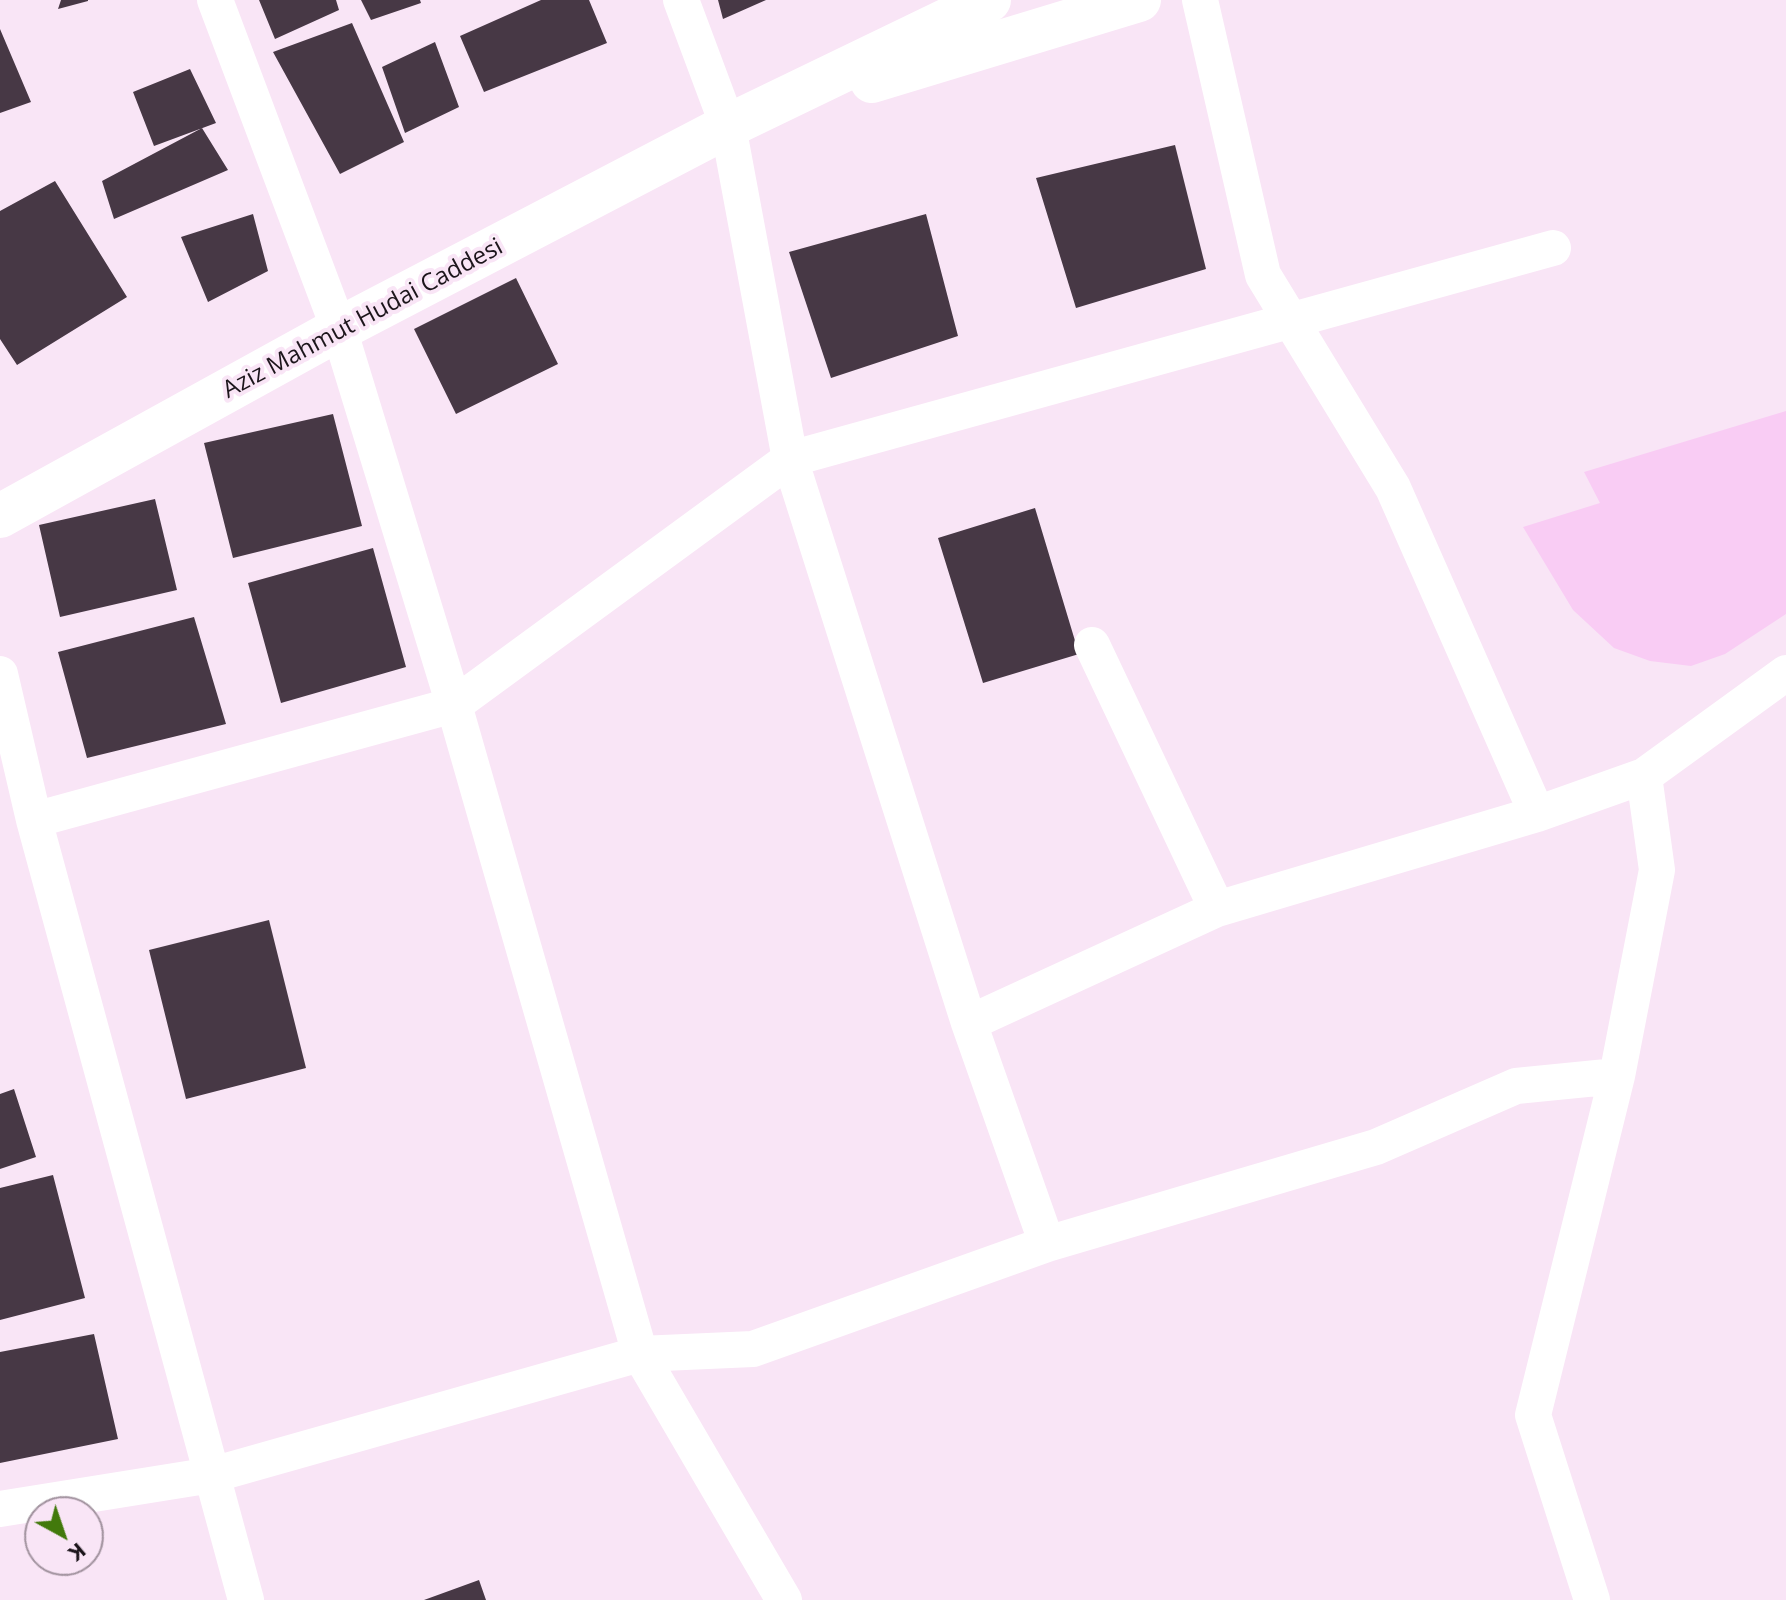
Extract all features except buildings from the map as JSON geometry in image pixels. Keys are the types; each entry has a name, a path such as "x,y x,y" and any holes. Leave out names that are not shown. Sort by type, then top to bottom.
{"street":[{"path":"215,0 339,329 454,705 640,1354 784,1600"},
{"path":"681,0 728,126 790,459 969,1023 1047,1244"},
{"name":"Aziz Mahmut Hudai Caddesi","path":"0,516 339,329 728,126 989,0"},
{"name":"Aziz Mahmut Hudai Caddesi","path":"728,126 1139,0"},
{"path":"1200,0 1263,275 1393,488 1537,814"},
{"path":"34,820 454,705 790,459 1553,248"},
{"path":"1092,645 1217,909"},
{"path":"969,1023 1217,909 1537,814 1644,776 1786,673"},
{"path":"0,674 34,820 246,1600"},
{"path":"1592,1600 1533,1415 1617,1076 1657,870 1644,776"},
{"path":"0,1509 212,1475 640,1354 753,1349 1047,1244 1376,1147 1516,1086 1617,1076"}],"shaded area":[{"path":"1786,411 1786,614 1725,654 1691,666 1650,661 1614,648 1573,610 1523,527 1600,503 1584,472"}]}
